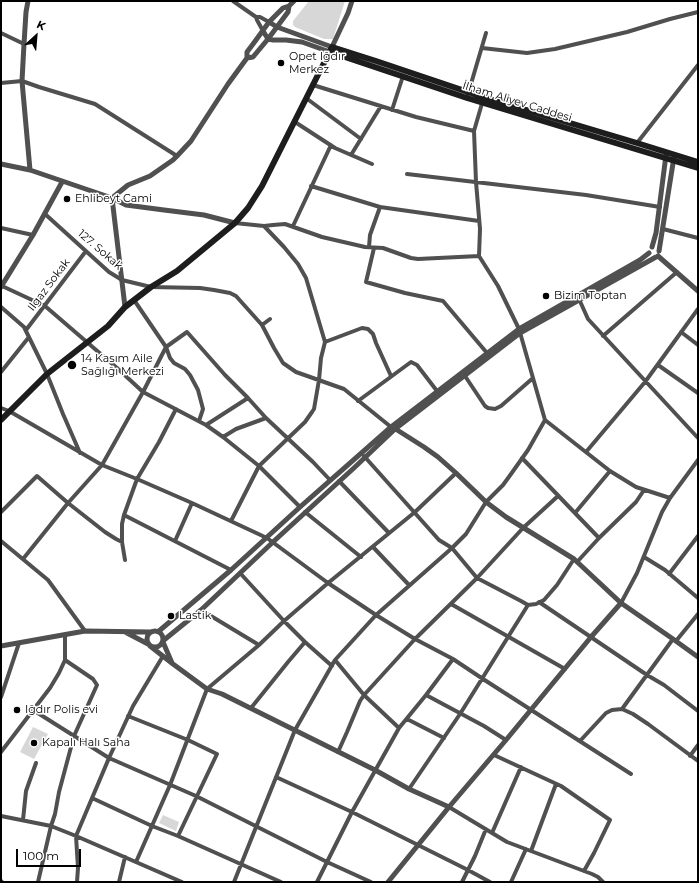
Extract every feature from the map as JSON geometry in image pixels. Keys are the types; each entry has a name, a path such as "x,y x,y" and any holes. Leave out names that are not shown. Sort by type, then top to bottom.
{"main road":[{"name":"İlham Aliyev Caddesi","path":"331,49 404,76 666,155 698,162"},
{"name":"İlham Aliyev Caddesi","path":"331,49 376,60 468,95"},
{"path":"1,420 47,374 108,326 125,307 151,287 177,270 235,223 248,208 262,186 331,49"},
{"name":"İlham Aliyev Caddesi","path":"483,100 637,142 666,155"},
{"name":"İlham Aliyev Caddesi","path":"674,157 698,168"}],"street":[{"path":"28,1 22,81 30,170"},
{"path":"233,1 256,17 260,17 277,27 331,49"},
{"path":"112,198 128,185 150,176 178,156 191,141 228,84 247,58 247,52 269,22 282,8 289,6 294,1"},
{"path":"331,49 352,1"},
{"path":"247,58 253,57 268,39 288,12 289,6"},
{"path":"482,48 527,53 555,49 627,32 698,12"},
{"path":"256,17 268,39 302,42 331,49"},
{"path":"1,33 24,44"},
{"path":"468,95 486,33"},
{"path":"637,142 698,65"},
{"path":"392,110 404,76"},
{"path":"1,83 22,81 48,90 90,101 178,156"},
{"path":"313,85 416,117 474,131"},
{"path":"306,98 361,139"},
{"path":"483,100 474,131 480,229 479,256 498,286 519,331 545,420 610,471 636,488 670,498"},
{"path":"351,155 381,106"},
{"path":"295,122 331,145 372,164"},
{"path":"293,226 331,145"},
{"path":"1,646 85,631 159,631 231,570 330,480 363,455 437,391 519,331 640,260 649,253 656,233 666,155"},
{"path":"393,428 465,376 519,331 658,254 674,157"},
{"path":"1,164 30,170 126,204 204,214 235,223 264,226 286,224 322,237 365,247 383,248 411,258 418,259 479,256"},
{"path":"407,174 586,195 660,207"},
{"path":"62,182 33,235 1,287 45,306 88,342 143,392 176,408 206,425 223,437 259,466 300,507"},
{"path":"311,186 380,207 479,221"},
{"path":"112,198 125,307"},
{"path":"369,247 370,235 380,207"},
{"name":"127. Sokak","path":"45,214 109,272 122,280 151,287 200,288 230,293 236,296 262,325 283,363 296,372 344,389 393,428"},
{"path":"231,521 259,466 305,422 314,409 321,358 326,342 306,278 298,264 264,226"},
{"path":"1,228 33,235"},
{"path":"663,230 698,238"},
{"path":"652,247 656,247 658,254 698,291"},
{"path":"374,248 366,282 404,293 443,301 487,353"},
{"name":"Ilgaz Sokak","path":"26,330 86,251"},
{"path":"649,253 652,257 658,254"},
{"path":"603,336 677,272"},
{"path":"579,299 588,319 698,438"},
{"path":"134,300 166,348 170,358 174,363 185,369 190,375 198,390 203,409 199,421"},
{"path":"1,307 26,330 47,374 81,453"},
{"path":"586,452 646,382 698,309"},
{"path":"262,325 270,319"},
{"path":"326,342 362,328 368,329 373,334 391,376"},
{"path":"23,559 68,503 102,465 166,348 187,332 266,418 330,480"},
{"path":"681,332 698,345"},
{"path":"1,372 29,337"},
{"path":"358,401 411,362 417,365 437,391"},
{"path":"658,365 698,393"},
{"path":"465,376 485,406 494,409 501,406 533,378"},
{"path":"206,425 248,398"},
{"path":"1,408 9,411 102,465 138,479 267,538 328,583 376,615 415,639 453,659 631,774"},
{"path":"125,560 122,542 122,524 124,515 138,479 176,408"},
{"path":"223,437 266,418"},
{"path":"234,882 295,730 335,660 376,615 466,534 486,502 503,485 522,458 545,420"},
{"path":"393,428 438,457 486,502 506,517 575,561 621,604 698,657"},
{"path":"122,631 149,645 155,647 160,646 163,641 201,610 339,481 363,455"},
{"path":"363,455 439,540 452,548 477,578 528,605 536,604 544,600 575,561 636,502 644,490"},
{"path":"522,458 599,538"},
{"path":"388,882 591,637 621,604 637,573 662,512 670,498 698,460"},
{"path":"575,513 610,471"},
{"path":"136,862 170,785 207,689 328,583 415,512 456,473"},
{"path":"1,512 37,476 105,532 122,542"},
{"path":"339,481 389,533"},
{"path":"338,752 364,695 415,639 477,578 523,528 558,496"},
{"path":"175,541 192,503"},
{"path":"306,512 361,557"},
{"path":"124,515 231,570"},
{"path":"669,574 698,536"},
{"path":"1,541 48,580 85,631"},
{"path":"372,547 409,585"},
{"path":"644,557 665,570 698,598"},
{"path":"240,574 284,621 332,666"},
{"path":"539,602 664,685 698,711"},
{"path":"451,604 565,669"},
{"path":"409,789 483,679 528,605"},
{"path":"201,610 259,645"},
{"path":"622,709 675,640 698,614"},
{"path":"159,631 163,635 163,641 172,664"},
{"path":"150,632 147,637 149,645 172,664 207,689 222,694 251,708 375,770 409,789 449,807 507,842 584,871 598,877 603,882"},
{"path":"1,752 3,747 50,688 59,673 65,660 65,635"},
{"path":"251,708 306,642"},
{"path":"1,696 19,643"},
{"path":"77,882 78,868 76,836 128,716 137,698 163,656"},
{"path":"317,882 352,812 399,728 453,659"},
{"path":"38,882 74,736 97,685 93,679 65,660"},
{"path":"335,660 364,695 399,728"},
{"path":"426,695 484,726 506,740"},
{"path":"580,741 606,714 612,710 622,709 648,724 698,761"},
{"path":"33,710 109,758 196,796 327,862 371,882"},
{"path":"128,716 188,740 217,754 178,836"},
{"path":"407,719 444,738"},
{"path":"690,756 698,745"},
{"path":"494,755 556,784 610,820 584,871"},
{"path":"23,820 26,791 36,763"},
{"path":"492,833 521,767"},
{"path":"276,777 352,812 490,882"},
{"path":"531,851 556,784"},
{"path":"92,798 152,826 281,882"},
{"path":"1,816 51,826 182,882"},
{"path":"462,882 486,829"},
{"path":"511,882 526,849"},
{"path":"119,882 125,857"},
{"path":"166,882 169,876"}],"shaded area":[{"path":"309,1 345,1 333,39 324,39 293,25 293,21"},
{"name":"Kapalı Halı Saha","path":"33,727 48,734 34,759 20,752"},
{"path":"163,815 179,822 176,831 159,823"}],"place":[{"name":"Opet Iğdır Merkez","path":"281,63"},
{"name":"Ehlibeyt Cami","path":"67,199"},
{"name":"Bizim Toptan","path":"546,296"},
{"name":"14 Kasım Aile Sağlığı Merkezi","path":"72,365"},
{"name":"Lastik","path":"171,616"},
{"name":"Iğdır Polis evi","path":"17,710"},
{"name":"Kapalı Halı Saha","path":"34,743"}]}
